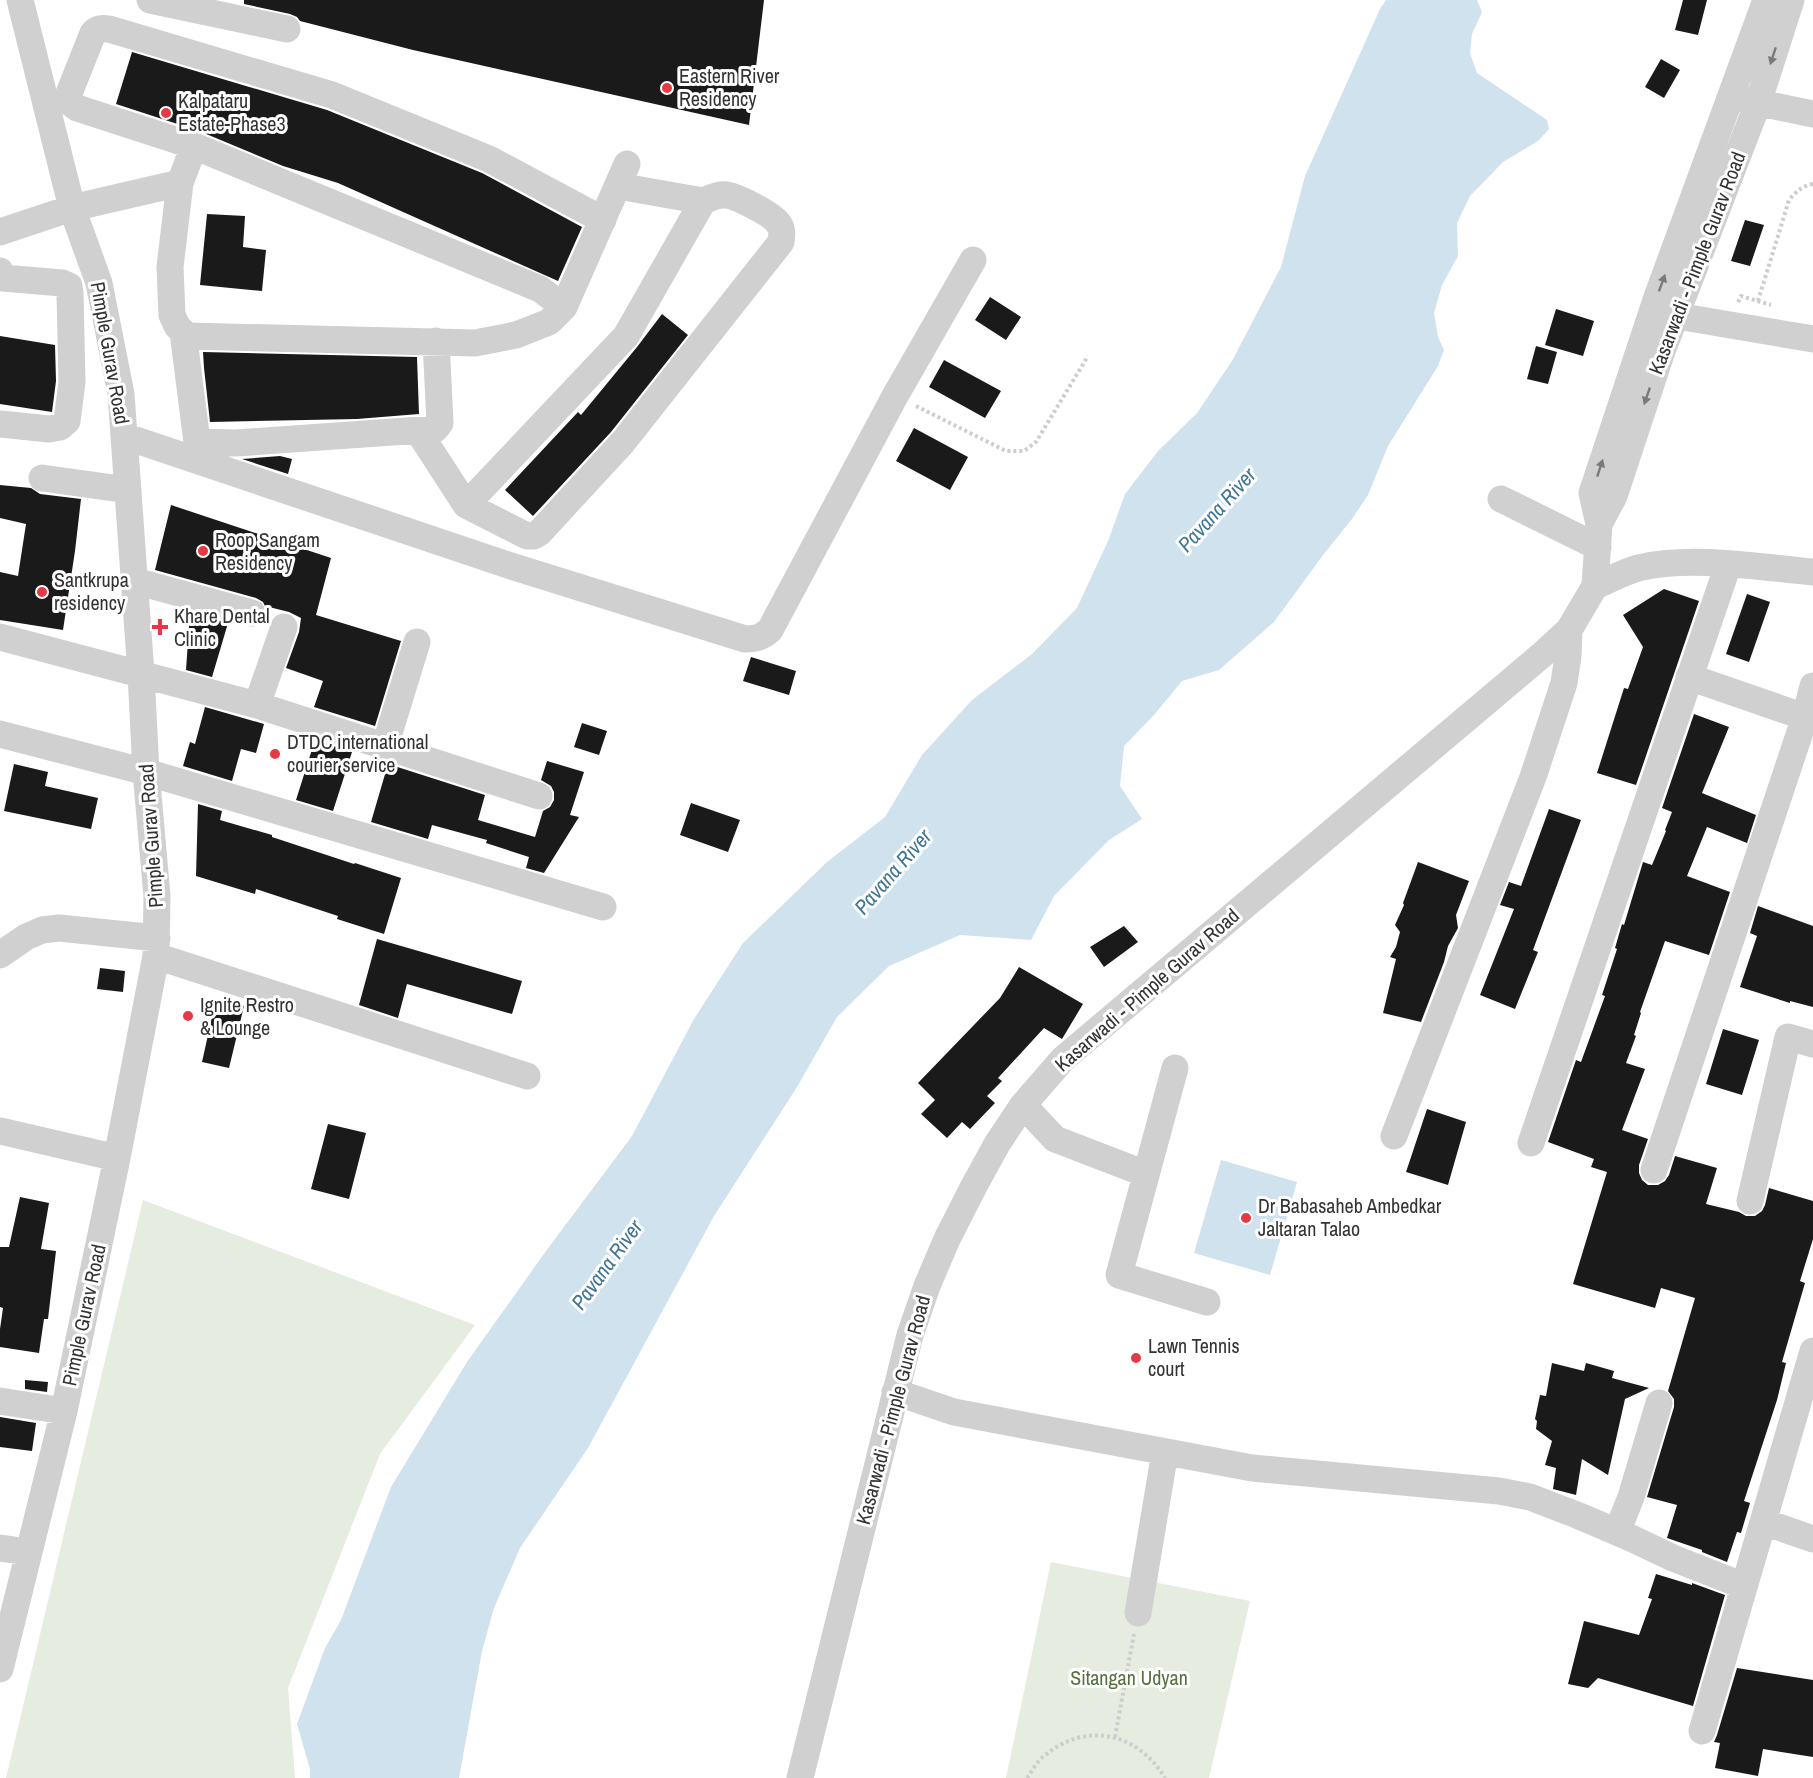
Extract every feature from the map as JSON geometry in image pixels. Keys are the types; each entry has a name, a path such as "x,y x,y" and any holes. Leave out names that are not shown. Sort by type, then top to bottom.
{"street":[{"name":"Pimple Gurav Road","path":"0,1670 64,1411 117,1158 157,947 157,896 146,772 121,394 99,283 72,208 20,0"},
{"path":"150,0 287,29"},
{"name":"Kasarwadi - Pimple Gurav Road","path":"800,1778 910,1335 947,1239 997,1144 1023,1105 1063,1059 1569,630 1595,585 1599,536 1592,493 1657,297 1766,0"},
{"name":"Kasarwadi - Pimple Gurav Road","path":"1599,536 1662,351 1758,103 1791,0"},
{"path":"564,307 540,289 194,146 77,108 69,102 68,96 93,33 103,28 109,29 332,95 489,159 603,220"},
{"path":"1730,97 1813,114"},
{"path":"194,146 180,183 170,267 171,315 177,326 187,336 475,343 516,335 549,322 564,307 622,175 704,201"},
{"path":"0,232 72,208 180,183"},
{"path":"418,431 465,505 527,536 534,536 623,442 781,242 782,232 778,223 766,213 728,195 718,195 704,201 626,336 465,505"},
{"path":"124,436 508,565 746,639 754,639 770,630 895,396 974,260"},
{"path":"0,424 49,429 60,427 67,421 72,382 69,286 62,283 1,276"},
{"path":"1677,316 1813,339"},
{"path":"183,332 197,442 236,443 435,429 440,423 436,341"},
{"path":"42,478 128,490"},
{"path":"1501,499 1599,536"},
{"path":"1595,585 1637,568 1677,562 1813,572"},
{"path":"1531,1143 1728,565"},
{"path":"135,581 252,613"},
{"path":"257,705 284,627"},
{"path":"1394,1136 1533,777 1564,683 1569,630"},
{"path":"0,637 257,705 539,796"},
{"path":"386,746 417,642"},
{"path":"1689,677 1805,717"},
{"path":"1654,1170 1805,717 1813,686"},
{"path":"0,734 146,772 603,907"},
{"path":"0,955 26,937 42,930 59,928 157,947 527,1076"},
{"path":"1750,1201 1788,1037 1813,1044"},
{"path":"1175,1068 1119,1275 1207,1302"},
{"path":"1023,1105 1055,1139 1146,1174"},
{"path":"0,1131 117,1158"},
{"path":"1702,1731 1813,1351"},
{"path":"895,1392 954,1412 1252,1468 1499,1491 1530,1497 1744,1586"},
{"path":"0,1401 64,1411"},
{"path":"1617,1532 1631,1497 1659,1403"},
{"path":"1138,1613 1164,1452"},
{"path":"1764,1522 1813,1539"},
{"path":"0,1548 29,1552"}],"path":[{"path":"1758,301 1789,200 1796,191 1813,183"},
{"path":"895,396 1006,451 1024,451 1036,442 1088,356"},
{"path":"1115,1737 1138,1613"},
{"path":"1027,1778 1042,1757 1064,1742 1089,1735 1115,1737 1138,1747 1156,1763 1165,1778"}],"green space":[{"path":"143,1200 475,1325 380,1454 288,1688 295,1778 6,1778"},
{"name":"Sitangan Udyan","path":"1051,1562 1250,1601 1209,1778 1006,1778"}],"water":[{"name":"Pavana River","path":"1386,0 1477,0 1482,12 1472,34 1470,53 1477,73 1547,120 1549,129 1538,141 1503,162 1470,196 1457,223 1458,256 1442,285 1434,313 1438,337 1444,350 1438,366 1388,446 1368,495 1274,622 1219,670 1182,681 1124,746 1120,786 1142,819 1109,840 1054,896 1031,940 960,935 889,966 837,1017 797,1087 714,1216 588,1448 520,1548 494,1608 482,1651 459,1778 310,1778 310,1769 297,1724 325,1648 341,1620 391,1487 467,1362 632,1136 694,1019 743,943 827,862 885,817 922,755 972,700 1032,654 1077,608 1108,541 1125,494 1158,451 1197,413 1232,361 1281,267 1305,176"},
{"name":"Dr Babasaheb Ambedkar Jaltaran Talao","path":"1221,1160 1297,1182 1270,1275 1194,1253"}],"building":[{"name":"Eastern River Residency","path":"244,0 764,0 749,125 413,50 300,21 290,14 244,4"},
{"path":"1683,0 1707,0 1698,35 1675,30"},
{"path":"132,52 327,110 482,173 582,227 558,281 338,183 283,166 199,131 116,104"},
{"path":"1661,59 1680,70 1664,98 1645,87"},
{"path":"207,214 245,216 243,247 266,250 262,291 200,285"},
{"path":"1745,220 1764,225 1750,266 1731,261"},
{"path":"990,297 1021,317 1006,340 975,320"},
{"path":"1556,309 1594,321 1583,356 1545,345"},
{"path":"662,314 688,335 611,432 533,516 505,490 578,412 581,415"},
{"path":"0,336 55,345 56,381 52,412 0,404"},
{"path":"1536,346 1557,352 1548,384 1527,379"},
{"path":"203,352 417,357 419,414 357,419 210,422"},
{"path":"944,360 1001,391 985,418 929,387"},
{"path":"914,428 968,457 950,490 896,461"},
{"path":"280,456 292,459 288,474 242,459"},
{"path":"0,485 31,488 40,494 81,499 63,630 0,620 0,572 18,576 26,524 0,518"},
{"path":"171,505 331,558 316,615 401,641 375,726 314,707 323,681 286,668 299,632 301,618 289,612 265,606 256,598 155,570"},
{"path":"1664,589 1699,601 1636,785 1597,773 1624,688 1628,689 1643,647 1623,615"},
{"path":"1747,594 1770,602 1749,662 1726,654"},
{"path":"190,612 228,623 212,677 186,670"},
{"path":"751,657 796,671 789,695 743,681"},
{"path":"205,707 264,724 256,753 241,749 232,781 183,766 190,742 195,744"},
{"path":"1694,714 1729,727 1702,793 1756,815 1747,843 1707,827 1687,876 1730,892 1709,955 1665,941 1640,1012 1634,1035 1636,1036 1626,1063 1645,1069 1622,1130 1648,1139 1639,1165 1639,1173 1648,1185 1658,1185 1665,1181 1675,1156 1717,1168 1706,1204 1739,1212 1746,1216 1755,1216 1762,1211 1765,1205 1769,1188 1813,1201 1813,1239 1800,1281 1805,1283 1782,1362 1786,1363 1777,1400 1744,1501 1750,1503 1741,1533 1737,1532 1727,1562 1702,1552 1702,1550 1667,1538 1677,1505 1647,1497 1674,1407 1674,1399 1668,1391 1695,1298 1661,1288 1655,1308 1573,1284 1607,1172 1591,1167 1594,1159 1548,1142 1576,1060 1581,1062 1605,996 1602,995 1617,949 1615,948 1643,862 1652,865 1666,831 1672,812 1662,808"},
{"path":"582,723 607,731 599,755 574,747"},
{"path":"315,740 352,752 333,811 296,800"},
{"path":"547,761 584,772 570,815 579,817 544,873 526,868 529,857 486,843 487,840 432,825 428,839 371,822 388,764 485,795 478,820 535,837 543,811 550,807 554,800 551,786 541,780"},
{"path":"14,764 48,772 45,786 98,798 91,829 4,811"},
{"path":"691,803 740,820 728,852 680,835"},
{"path":"198,804 222,811 220,820 401,878 384,934 256,889 255,894 196,876"},
{"path":"1549,809 1581,820 1533,950 1538,952 1515,1009 1480,995 1514,909 1500,905 1509,882 1521,886"},
{"path":"1418,862 1469,881 1456,915 1458,928 1448,946 1421,1022 1383,1013 1396,959 1390,957 1396,947 1400,932 1395,925"},
{"path":"1758,906 1813,926 1813,1007 1790,1001 1790,1003 1740,987 1757,936 1750,933"},
{"path":"1124,926 1138,942 1104,967 1090,947"},
{"path":"377,939 522,981 512,1014 407,984 398,1018 359,1005"},
{"path":"1019,967 1083,1004 1062,1039 1044,1028 998,1078 1002,1081 987,1096 995,1103 970,1129 962,1122 947,1138 921,1114 935,1100 918,1083 1000,998"},
{"path":"100,968 125,971 123,992 97,989"},
{"path":"216,999 244,1006 229,1068 202,1062"},
{"path":"1723,1029 1759,1040 1742,1095 1706,1084"},
{"path":"1427,1109 1466,1122 1448,1185 1406,1172"},
{"path":"328,1124 366,1133 349,1199 311,1189"},
{"path":"20,1197 49,1203 41,1249 56,1251 48,1319 44,1319 39,1353 0,1347 3,1308 0,1307 0,1247 9,1247"},
{"path":"1552,1363 1584,1371 1586,1363 1614,1371 1612,1378 1649,1388 1625,1399 1608,1475 1582,1459 1576,1495 1553,1489 1556,1468 1545,1465 1552,1441 1536,1429 1535,1419 1540,1395 1546,1396"},
{"path":"25,1380 48,1382 47,1392 25,1389"},
{"path":"0,1417 36,1423 32,1451 0,1447"},
{"path":"1656,1574 1692,1585 1692,1583 1725,1595 1693,1706 1598,1678 1588,1688 1568,1684 1584,1621 1639,1635 1652,1599 1648,1598"},
{"path":"1737,1668 1813,1680 1813,1757 1763,1749 1758,1776 1715,1768 1720,1743 1714,1742"}],"place":[{"name":"Eastern River Residency","path":"667,88"},
{"name":"Kalpataru Estate-Phase3","path":"166,113"},
{"name":"Roop Sangam Residency","path":"203,551"},
{"name":"Santkrupa residency","path":"42,592"},
{"name":"Khare Dental Clinic","path":"160,627"},
{"name":"DTDC international courier service","path":"275,754"},
{"name":"Ignite Restro & Lounge","path":"188,1016"},
{"name":"Dr Babasaheb Ambedkar Jaltaran Talao","path":"1246,1218"},
{"name":"Lawn Tennis court","path":"1136,1358"}]}
